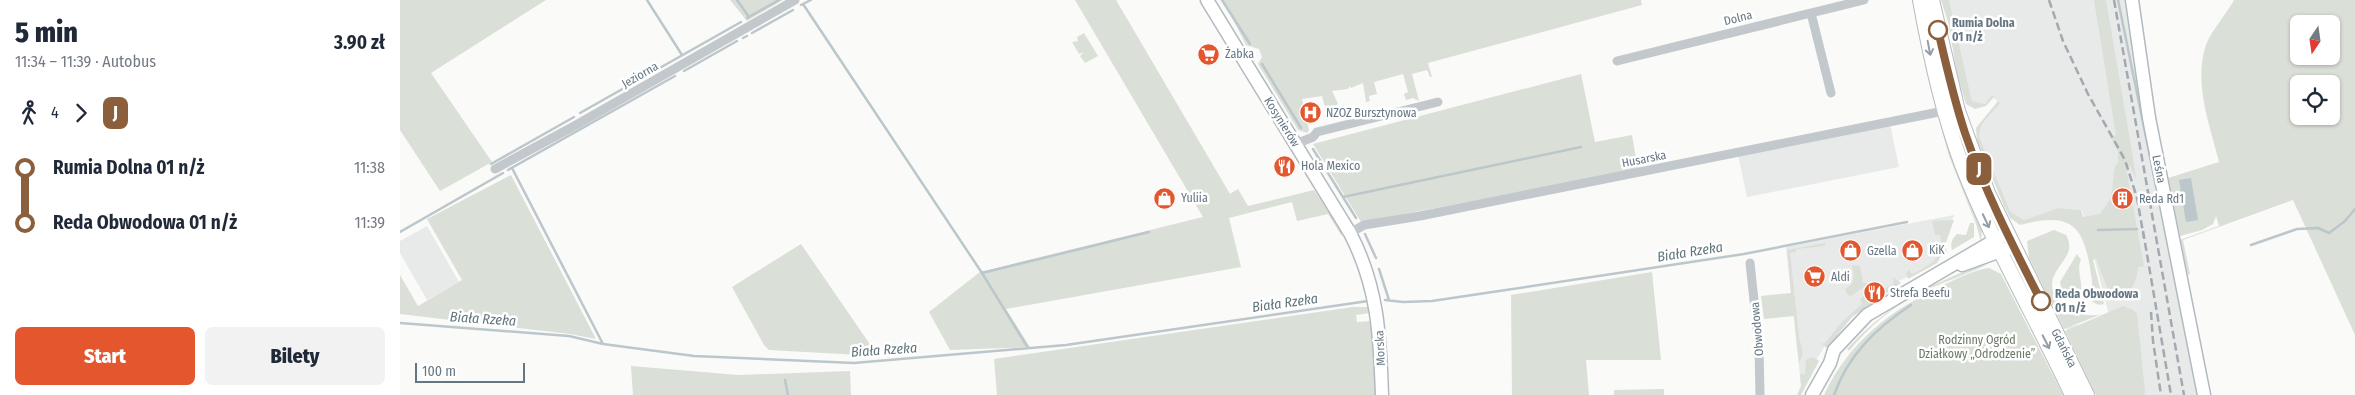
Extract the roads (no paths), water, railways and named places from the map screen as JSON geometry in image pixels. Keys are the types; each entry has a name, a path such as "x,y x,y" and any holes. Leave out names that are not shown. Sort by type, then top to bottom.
{"main road":[{"name":"Kosynierów","path":"1207,0 1350,233 1366,268 1376,301"},
{"path":"1920,0 1932,66 1944,111 1983,197"},
{"path":"1932,0 1958,111 1983,197"},
{"name":"Leśna","path":"2132,0 2149,118 2204,395"},
{"name":"Gdańska","path":"1983,197 2072,395"},
{"path":"1812,395 1830,363 1834,350 1867,315 1937,274 2004,242"},
{"name":"Gdańska","path":"2004,242 2087,395"},
{"name":"Morska","path":"1376,301 1380,340 1382,395"}],"street":[{"name":"Jeziorna","path":"495,168 576,125 795,0"},
{"name":"Dolna","path":"1617,61 1864,0"},
{"path":"1811,13 1831,93"},
{"path":"1296,144 1313,137 1317,132 1438,102"},
{"name":"Husarska","path":"1350,233 1364,225 1944,111"},
{"name":"Obwodowa","path":"1750,263 1759,348 1760,395"}],"waterway":[{"path":"647,0 682,55"},
{"path":"737,0 749,17"},
{"path":"747,18 779,0"},
{"path":"801,5 811,0"},
{"path":"1222,0 1250,44"},
{"path":"2118,0 2156,186"},
{"path":"803,4 982,273 1028,348"},
{"path":"752,33 793,10"},
{"path":"580,113 741,22"},
{"path":"743,38 747,36"},
{"path":"684,71 737,41"},
{"path":"1262,64 1301,128"},
{"path":"508,170 675,76"},
{"path":"491,164 574,117"},
{"path":"1343,197 1581,147"},
{"path":"1313,149 1356,218"},
{"path":"512,168 603,344"},
{"path":"400,232 503,173"},
{"path":"2251,245 2297,229 2318,228 2329,233 2345,221 2355,209"},
{"name":"Biała Rzeka","path":"1385,300 1403,302 1432,301 1506,290 1744,254 1907,222"},
{"name":"Biała Rzeka","path":"2098,230 2137,229"},
{"path":"982,273 1149,232"},
{"path":"1365,234 1376,258"},
{"path":"1379,269 1389,300"},
{"name":"Biała Rzeka","path":"400,323 569,336 603,344 694,356 854,363 1066,345 1368,301"},
{"path":"1834,395 1847,367 1855,355 1886,323 1911,305"},
{"path":"785,380 788,395"}],"railway":[{"path":"2049,0 2063,41 2088,94 2125,160 2137,198 2144,238"},
{"path":"2114,0 2184,395"},
{"path":"2143,231 2171,395"},
{"path":"2151,312 2161,395"}],"place":[{"name":"Rumia Dolna 01 n/ż","path":"1938,30"},
{"name":"Żabka","path":"1209,54"},
{"name":"NZOZ Bursztynowa","path":"1310,113"},
{"name":"Hola Mexico","path":"1285,166"},
{"name":"Yuliia","path":"1165,198"},
{"name":"Reda Rd1","path":"2123,199"},
{"name":"KiK","path":"1913,250"},
{"name":"Gzella","path":"1851,251"},
{"name":"Aldi","path":"1815,277"},
{"name":"Strefa Beefu","path":"1874,293"},
{"name":"Reda Obwodowa 01 n/ż","path":"2041,301"}],"park label":[{"name":"Rodzinny Ogród Działkowy „Odrodzenie”","path":"1977,347"}]}
